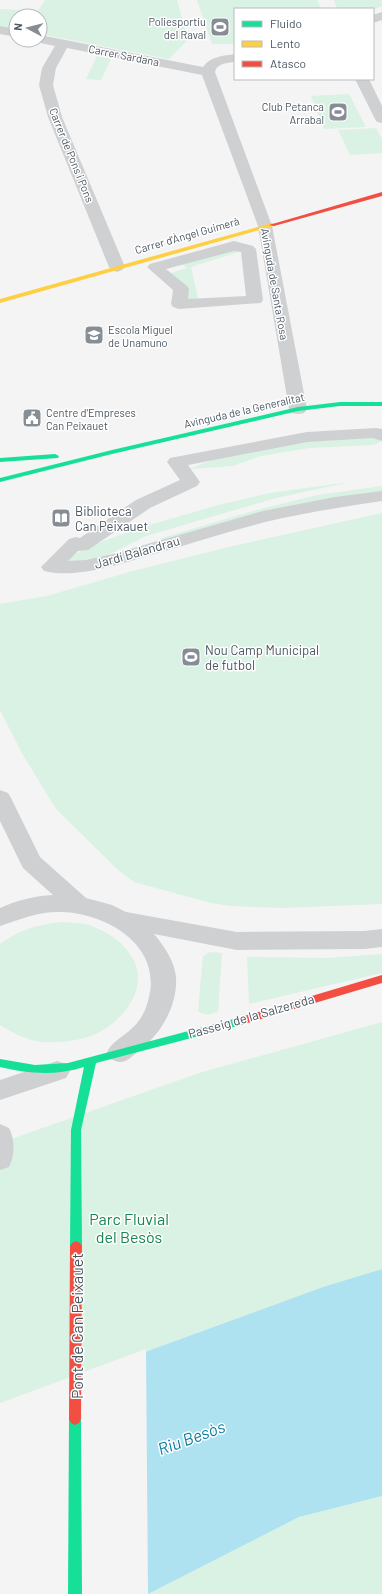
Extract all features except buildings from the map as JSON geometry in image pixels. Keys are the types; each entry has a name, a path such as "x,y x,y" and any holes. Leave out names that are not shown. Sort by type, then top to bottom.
{"street":[{"name":"Carrer Sardana","path":"48,40 208,72"},
{"name":"Carrer de Pons i Pons","path":"63,43 48,68 46,85 55,117 117,267"},
{"path":"208,72 209,66 215,61 234,58"},
{"name":"Avinguda de Santa Rosa","path":"208,72 265,226 298,409"},
{"path":"362,80 382,119"},
{"name":"Carrer d'Àngel Guimerà","path":"0,300 382,194"},
{"path":"234,246 248,249 255,300 179,304 181,289 154,267 234,246"},
{"name":"Avinguda de la Generalitat","path":"0,480 112,452 298,409 328,404 382,404"},
{"name":"Jardí Balandrau","path":"382,436 376,433 307,437 176,462 191,482 143,504 81,546 76,543 51,567 86,566 117,559 263,517 335,503 382,496"},
{"name":"Avinguda de la Generalitat","path":"0,460 112,452"},
{"path":"0,798 31,862 79,904"},
{"path":"0,917 8,913 43,904 79,904 103,910 124,920 146,937 160,959 165,984 159,1009 144,1032 120,1052"},
{"path":"124,920 237,941 364,940 382,938"},
{"name":"Passeig de la Salzereda","path":"0,1063 26,1070 57,1071 78,1066 91,1060 120,1052 238,1022 382,979"},
{"name":"Pont de Can Peixauet","path":"75,1594 77,1122 91,1060"},
{"path":"0,1090 57,1071"}],"green space":[{"path":"45,0 177,0 188,40 169,59 48,36 48,8 40,8"},
{"name":"Poliesportiu del Raval","path":"197,0 317,0 321,8 234,8 234,44 212,44"},
{"path":"334,0 382,0 382,6 374,10 374,8 337,8"},
{"path":"0,9 8,9 8,28 0,26"},
{"path":"97,56 111,59 101,80 86,79"},
{"name":"Club Petanca Arrabal","path":"349,94 366,127 324,129 311,96"},
{"path":"376,128 382,139 382,153 350,155 338,130"},
{"path":"234,246 248,249 191,267 199,303 179,304 181,289 164,275 187,268 178,261"},
{"path":"382,436 381,441 374,445 309,448 261,456 233,466 189,469 233,452 255,446"},
{"path":"350,482 276,498 146,536 86,566 51,567 93,545 136,529 218,505 270,493"},
{"path":"382,486 382,496 335,503 115,557 165,537 249,512 317,495"},
{"name":"Nou Camp Municipal de futbol","path":"382,513 382,904 283,908 231,906 211,903 134,882 117,869 56,809 23,755 0,710 0,604 47,596 129,572 233,546"},
{"path":"62,922 86,924 104,932 121,943 134,960 138,974 135,995 122,1014 114,1022 96,1034 62,1042 42,1042 31,1040 0,1025 0,944 30,928"},
{"path":"210,952 222,953 218,1011 206,1014 198,1011 203,956"},
{"path":"382,954 382,973 249,1004 247,957 327,958"},
{"name":"Parc Fluvial del Besòs","path":"382,1022 382,1269 323,1287 0,1405 0,1143 199,1073"},
{"path":"382,1496 382,1594 148,1594 299,1517"}],"water":[{"name":"Riu Besòs","path":"382,1269 382,1496 299,1517 148,1594 0,1594 0,1405 323,1287"}],"pier":[{"path":"146,1349 148,1594 0,1594 0,1403"}],"traffic: fast":[{"path":"0,480 112,452 298,409 340,404 382,404"},
{"path":"0,460 55,456"},
{"path":"0,1063 23,1068 57,1069 241,1021"},
{"path":"76,1246 76,1130 91,1060"},
{"path":"75,1419 75,1594"}],"traffic: slow":[{"path":"0,301 272,225"}],"traffic: jam":[{"path":"272,225 382,194"},
{"path":"241,1021 382,979"},
{"path":"75,1419 76,1246"}],"place":[{"name":"Poliesportiu del Raval","path":"220,27"},
{"name":"Club Petanca Arrabal","path":"338,112"},
{"name":"Escola Miguel de Unamuno","path":"94,335"},
{"name":"Centre d'Empreses Can Peixauet","path":"32,418"},
{"name":"Biblioteca Can Peixauet","path":"61,518"},
{"name":"Nou Camp Municipal de futbol","path":"191,657"}]}
